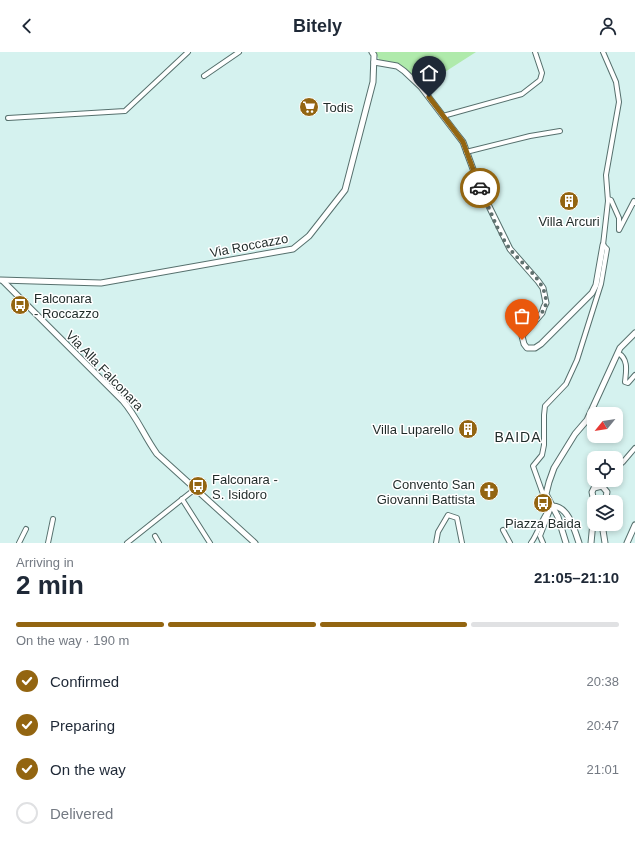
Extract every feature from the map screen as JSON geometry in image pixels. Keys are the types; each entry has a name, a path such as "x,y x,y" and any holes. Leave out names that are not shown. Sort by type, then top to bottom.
{"street":[{"path":"8,118 125,111 188,52"},
{"path":"204,76 239,52"},
{"name":"Via Roccazzo","path":"2,281 101,283 293,249 309,236 345,190 373,82 374,62 372,52"},
{"path":"443,116 522,94 540,80 542,73 535,52"},
{"path":"374,62 397,66 404,71 421,87 463,142 480,188 506,242 538,281 545,292 546,303 542,313 522,336 524,344 527,348 535,348 541,344 592,293 596,285 603,245 608,199 606,175 619,102 616,82 604,52"},
{"path":"466,152 530,136 560,131"},
{"path":"608,199 611,200 619,218 619,230 630,206 634,201 635,203"},
{"path":"566,543 558,517 546,494 543,494 533,466 542,455 544,445 545,406 566,384 577,360 601,284 607,249 603,245"},
{"name":"Via Alla Falconara","path":"2,281 123,401 138,420 148,441 157,454 255,543"},
{"path":"546,494 554,468 575,434 587,420 620,348 635,333"},
{"path":"618,353 622,355 626,362 625,382 628,383 635,375"},
{"path":"623,463 635,448"},
{"path":"127,543 195,489"},
{"path":"182,499 210,543"},
{"path":"531,543 544,515 552,506"},
{"path":"542,543 540,536 552,506"},
{"path":"552,506 557,506 573,524 579,543"},
{"path":"436,543 438,532 448,515 457,518 462,543"},
{"path":"48,543 53,519"},
{"path":"627,543 635,525"},
{"path":"19,543 26,529"},
{"path":"503,530 510,543"},
{"path":"591,543 592,531"},
{"path":"603,531 605,543"},
{"path":"155,536 159,543"}],"green space":[{"path":"375,52 476,52 423,86 406,70 380,61"}],"way so far":[{"path":"480,188 510,249 538,281 545,292 546,303 542,313 524,332 522,340"}],"place":[{"name":"Todis","path":"309,107"},
{"name":"Villa Arcuri","path":"569,201"},
{"name":"Falconara - Roccazzo","path":"20,305"},
{"name":"Villa Luparello","path":"468,429"},
{"name":"Falconara - S. Isidoro","path":"198,486"},
{"name":"Convento San Giovanni Battista","path":"489,491"},
{"name":"Piazza Baida","path":"543,503"}],"district":[{"name":"BAIDA","path":"518,437"}],"route":[{"path":"429,97 463,142 480,188"}]}
